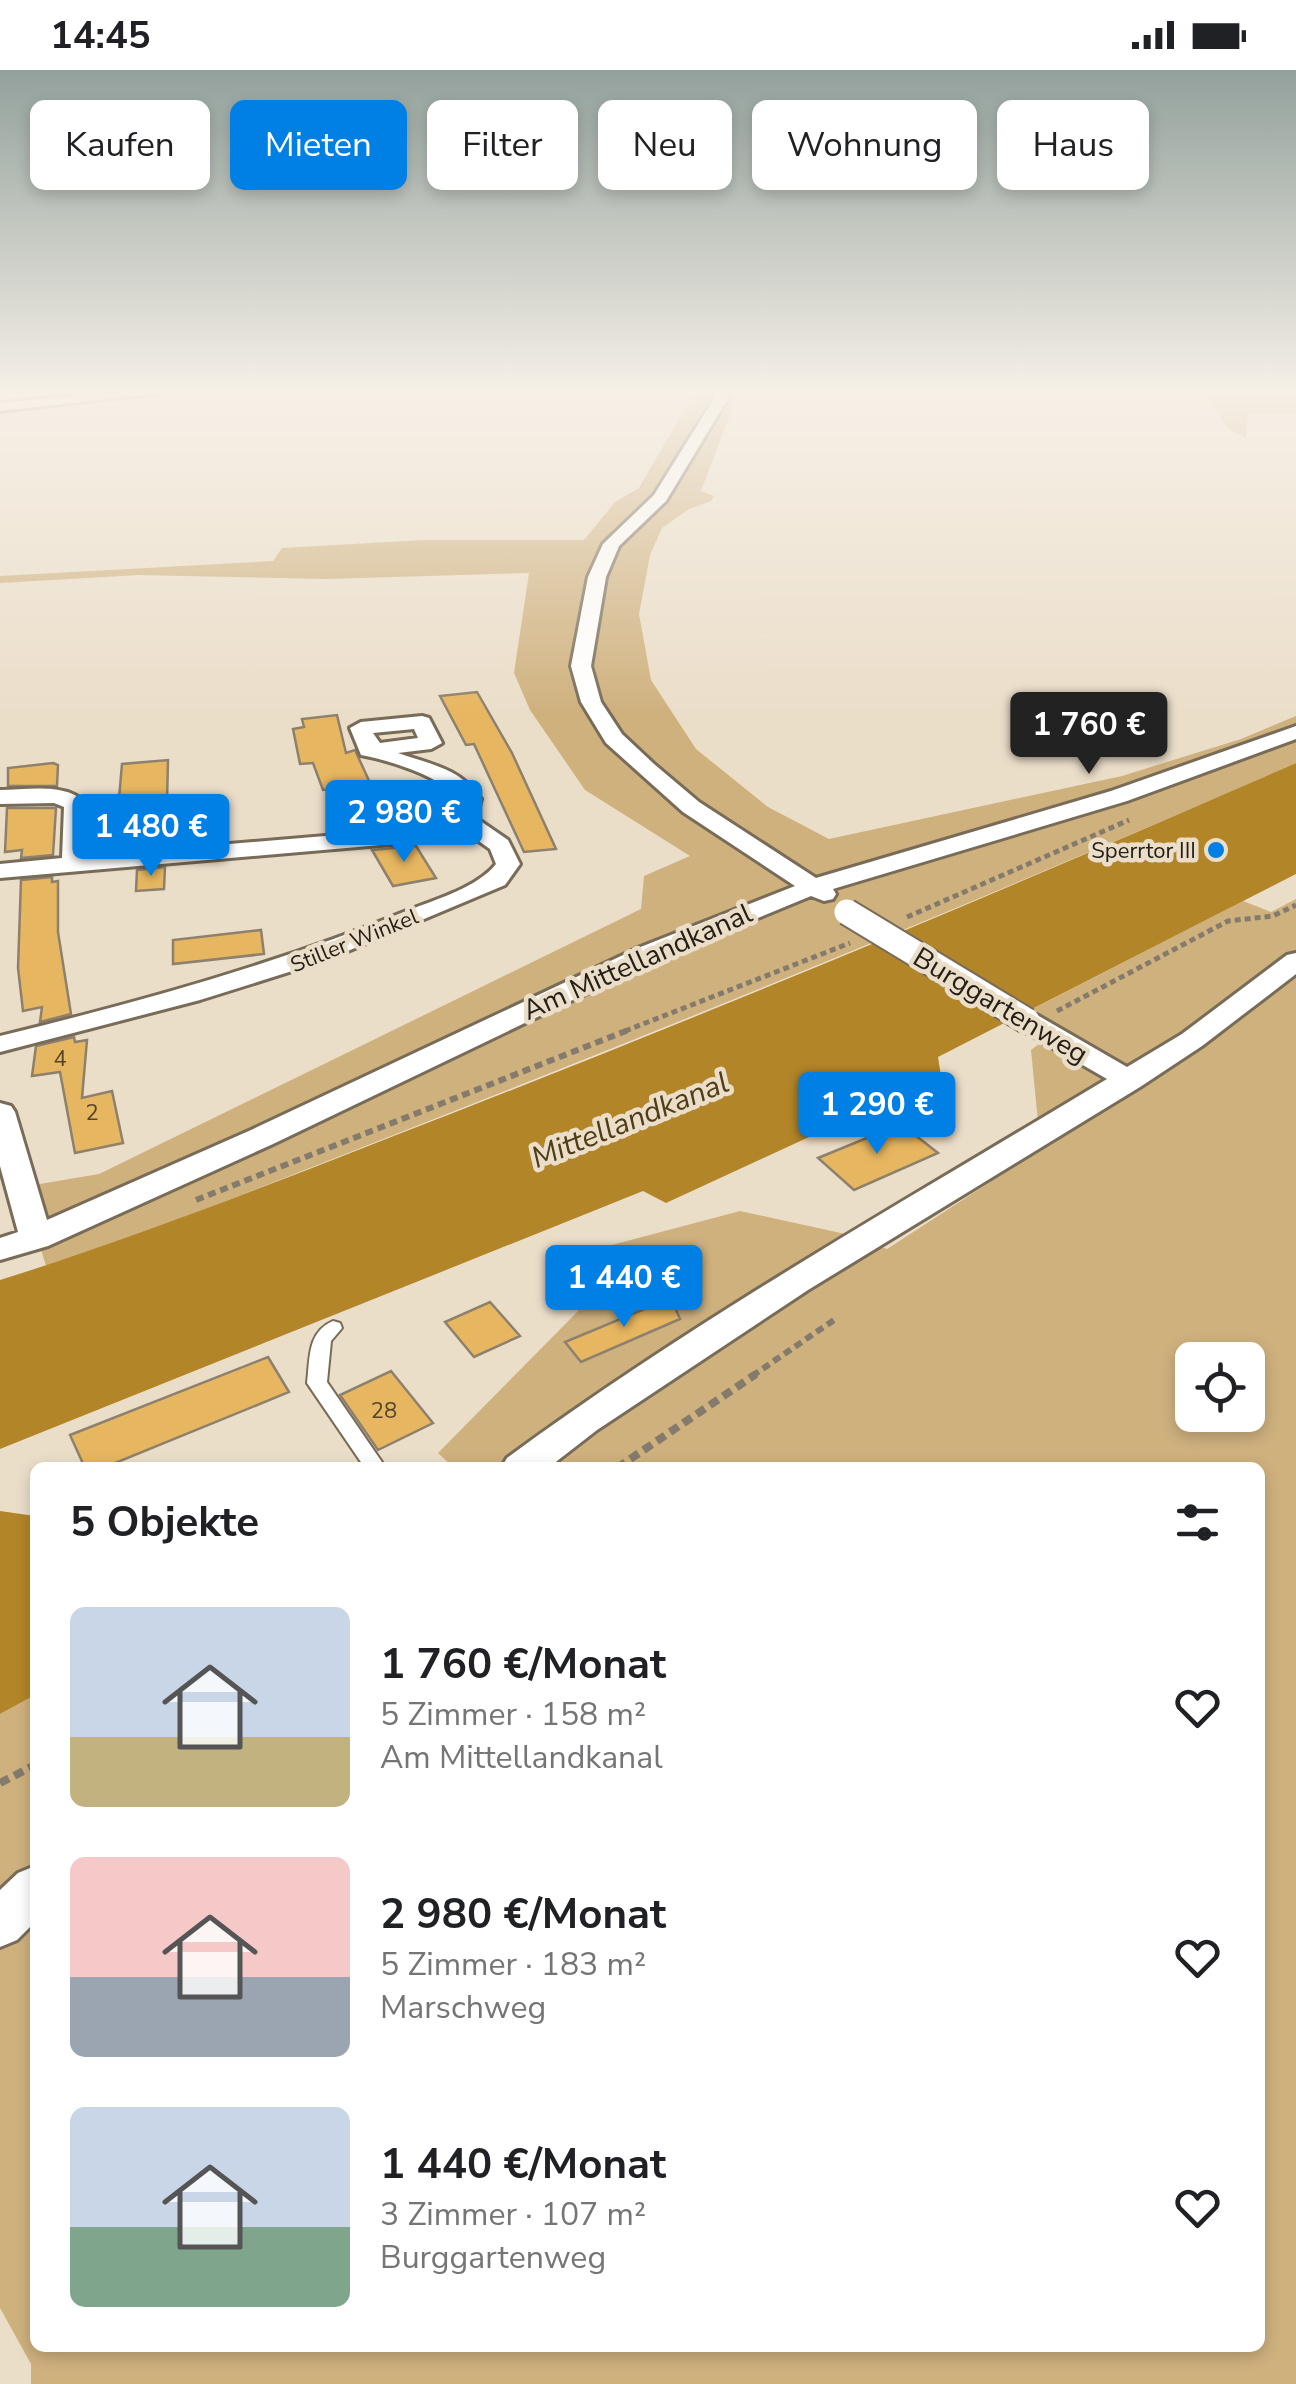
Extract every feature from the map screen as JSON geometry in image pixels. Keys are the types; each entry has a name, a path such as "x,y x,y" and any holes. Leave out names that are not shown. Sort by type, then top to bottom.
{"street":[{"name":"Burggartenweg","path":"528,1462 611,1402 796,1282 1130,1081 847,912 691,807 614,738 590,702 581,666 597,577 611,544 661,497"},
{"name":"Am Mittellandkanal","path":"0,1248 36,1238 262,1137 648,954 765,904 1119,796 1296,732"},
{"name":"Stiller Winkel","path":"0,1044 163,1005 280,970 496,880 508,864 500,845 464,820 470,799 462,784 442,772 392,759 380,749"},
{"path":"0,797 57,796 76,804 74,864"},
{"path":"0,870 475,830"},
{"path":"1130,1081 1192,1040 1296,961"},
{"path":"0,1112 36,1238"},
{"path":"0,1923 30,1894"}],"lane":[{"path":"334,1328 322,1338 317,1383 372,1462"}],"path":[{"path":"899,921 1144,814"},
{"path":"1055,1012 1228,921 1273,916 1296,905"},
{"path":"184,1204 864,936"},
{"path":"627,1462 834,1320"},
{"path":"0,1783 30,1767"}],"shaded area":[{"path":"624,497 713,497 662,528 650,555 639,614 651,680 696,749 768,807 829,839 1122,776 1241,739 1296,716 1296,763 710,1009 118,1243 46,1266 22,1187 99,1174 641,909 644,876 690,856 585,790 530,710 514,673 529,573 327,579 139,575 0,583 0,576 273,561 282,548 424,540 584,540"},
{"path":"1296,899 1296,2384 31,2384 31,2364 0,2308 0,1941 30,1912 30,2352 1265,2352 1265,1462 448,1462 438,1453 591,1298 559,1259 740,1211 850,1235 887,1249 1058,1138 1038,1122 1031,1050 1055,1032 1025,1013 1243,901 1271,912"},
{"path":"30,1698 30,1874 0,1906 0,1714"}],"water":[{"name":"Mittellandkanal","path":"1296,763 1296,874 938,1057 941,1076 666,1203 643,1191 0,1449 0,1280 228,1200 559,1071 1087,854"},
{"path":"0,1511 30,1515 30,1698 0,1714"}],"building":[{"path":"477,692 512,753 556,849 524,852 474,744 466,745 440,696"},
{"path":"337,715 346,753 355,750 376,796 408,793 417,818 400,820 403,826 362,829 349,787 323,790 313,763 300,764 293,729 304,727 302,719"},
{"path":"168,760 166,846 138,848 139,842 128,843 129,832 116,833 122,764"},
{"path":"58,765 57,786 8,786 8,768"},
{"path":"7,808 56,808 53,855 21,858 22,850 5,852"},
{"path":"416,846 436,878 393,886 372,850"},
{"path":"165,867 164,889 136,891 137,870"},
{"path":"52,877 52,882 58,881 58,932 71,1014 40,1022 42,1007 23,1011 18,968 21,880"},
{"path":"261,930 264,954 173,964 173,940"},
{"path":"74,1037 75,1042 87,1040 82,1098 112,1091 123,1143 75,1153 60,1072 32,1076 36,1046"},
{"path":"901,1124 938,1153 854,1190 818,1158"},
{"path":"671,1298 680,1319 581,1362 565,1342"},
{"path":"490,1302 520,1336 474,1357 445,1322"},
{"path":"268,1357 289,1392 118,1462 82,1462 70,1435"},
{"path":"391,1371 433,1423 378,1450 340,1395"}],"place":[{"name":"Sperrtor III","path":"1216,850"}]}
